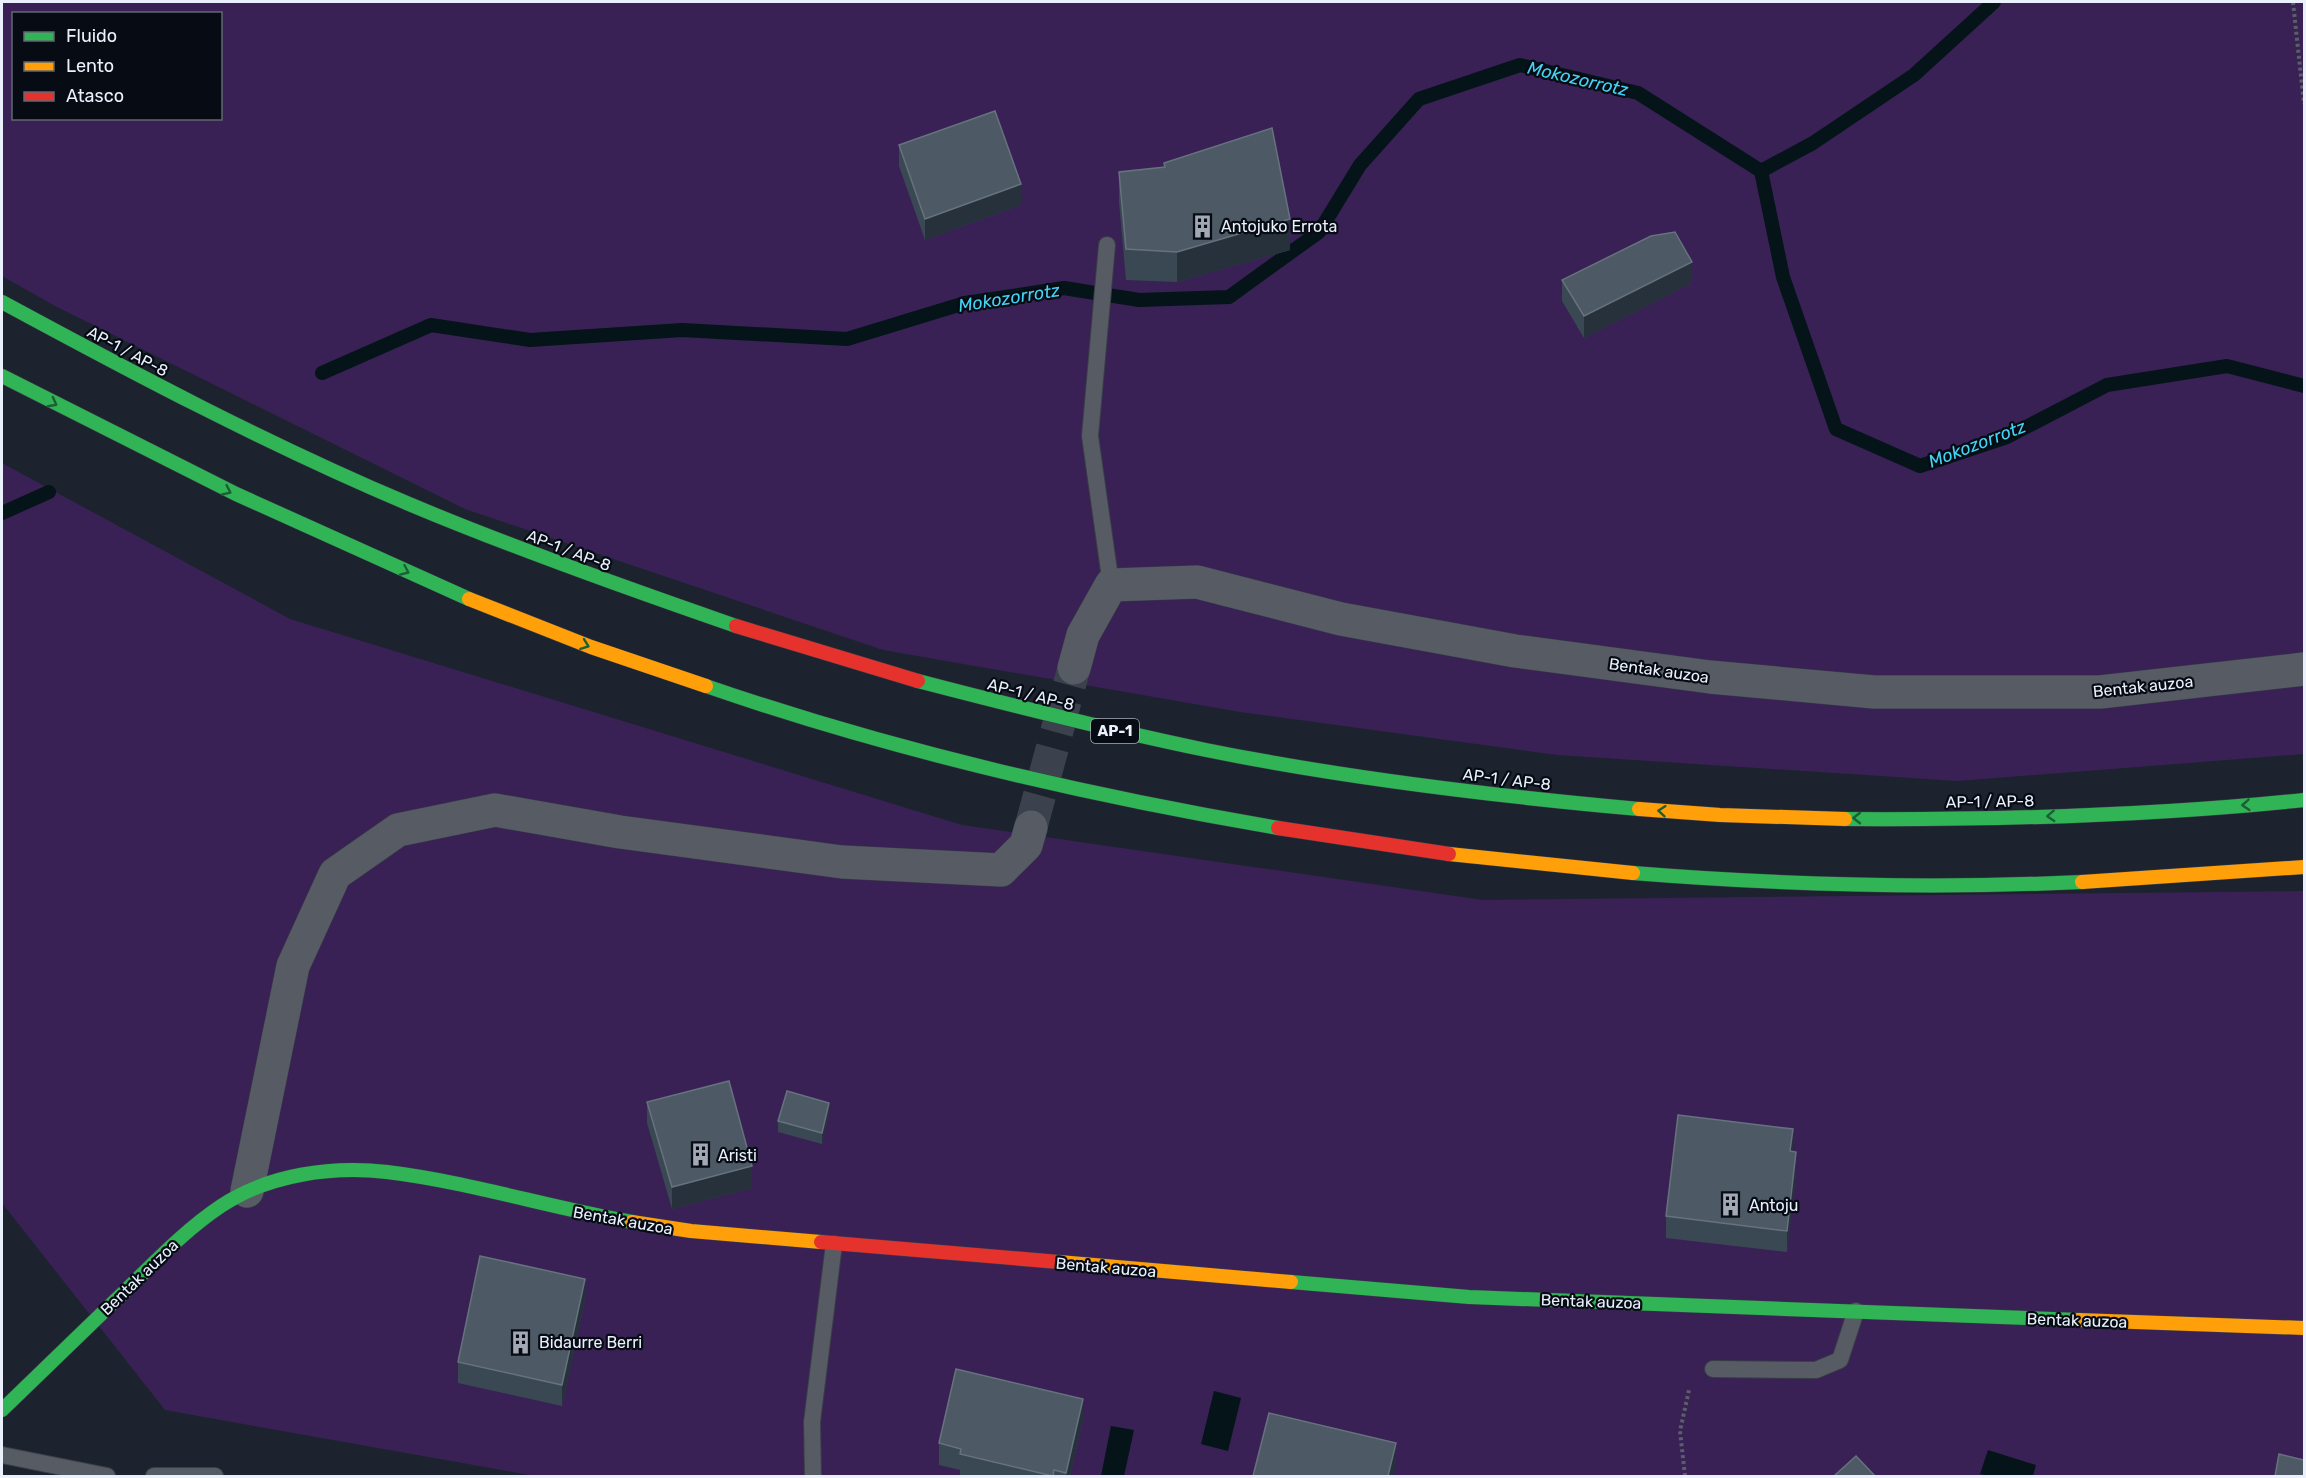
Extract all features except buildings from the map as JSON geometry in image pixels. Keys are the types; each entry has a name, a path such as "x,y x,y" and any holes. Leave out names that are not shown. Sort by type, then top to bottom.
{"main road":[{"name":"AP-1 / AP-8","path":"2,303 181,398 322,464 464,527 610,583 757,634 906,678 1057,718 1208,752 1374,779 1516,798 1671,812 1826,818 1981,819 2138,812 2304,800"},
{"path":"2,376 152,455 294,523 439,587 586,645 735,696 887,741 1040,781 1150,805 1350,842 1507,862 1664,876 1811,885 1978,886 2126,881 2304,867"},
{"name":"Bentak auzoa","path":"2,1410 181,1237 213,1212 248,1191 286,1178 326,1171 408,1173 647,1226 834,1244 1469,1297 2304,1328"}],"street":[{"name":"Bentak auzoa","path":"1111,585 1197,582 1341,619 1515,651 1710,677 1874,692 2100,692 2304,669"},
{"path":"1074,668 1083,635 1111,585"},
{"path":"248,1191 294,966 334,874 398,830 495,810 620,832 842,862 1001,870 1026,845 1031,827"}],"lane":[{"path":"1107,245 1090,436 1111,585"},
{"path":"813,1476 812,1422 834,1244"},
{"path":"1713,1369 1816,1370 1840,1360 1856,1311"},
{"path":"2,1455 107,1476"},
{"path":"154,1476 215,1476"}],"path":[{"path":"2294,2 2304,104"},
{"path":"1685,1476 1680,1431 1690,1385 1713,1369"}],"shaded area":[{"path":"2,2 2304,2 2304,754 1957,781 1557,755 1240,712 883,650 465,509 55,306 2,276"},
{"path":"2,463 290,619 962,825 1483,900 2304,891 2304,1476 535,1476 165,1410 2,1203"},
{"path":"1214,1391 1241,1398 1228,1451 1201,1444"},
{"path":"1111,1426 1134,1430 1124,1476 1101,1476"},
{"path":"1988,1450 2036,1465 2033,1476 1980,1474"}],"waterway":[{"path":"1761,171 1813,143 1914,75 1994,2"},
{"name":"Mokozorrotz","path":"322,373 431,325 530,340 682,330 847,339 965,303 1064,288 1139,300 1229,297 1319,232 1360,165 1419,99 1520,65 1638,93 1761,171 1783,277 1836,429 1920,466 2007,437 2107,385 2227,366 2304,386"},
{"name":"Mokozorrotz","path":"2,513 49,492"}],"tunnel":[{"path":"1031,827 1074,668"}],"traffic: fast":[{"path":"2,302 203,408 305,458 409,504 612,583 736,626"},
{"path":"2,376 236,494 469,599"},
{"path":"918,681 1098,726 1314,770 1422,786 1639,809"},
{"path":"706,686 846,731 989,769 1133,801 1278,828"},
{"path":"1845,819 2074,816 2190,810 2304,800"},
{"path":"1633,873 1858,885 2082,882"},
{"path":"2,1410 182,1236 221,1206 259,1186 323,1172 345,1170 387,1172 449,1182 632,1222"},
{"path":"1291,1282 1469,1297 2079,1320"}],"traffic: slow":[{"path":"469,599 591,647 706,686"},
{"path":"1639,809 1720,815 1845,819"},
{"path":"1449,854 1633,873"},
{"path":"2082,882 2304,867"},
{"path":"632,1222 691,1231 821,1242"},
{"path":"1059,1262 1291,1282"},
{"path":"2079,1320 2304,1328"}],"traffic: jam":[{"path":"736,626 918,681"},
{"path":"1278,828 1449,854"},
{"path":"821,1242 1059,1262"}],"place":[{"name":"Antojuko Errota","path":"1203,226"},
{"name":"Aristi","path":"700,1155"},
{"name":"Antoju","path":"1731,1205"},
{"name":"Bidaurre Berri","path":"521,1342"}]}
